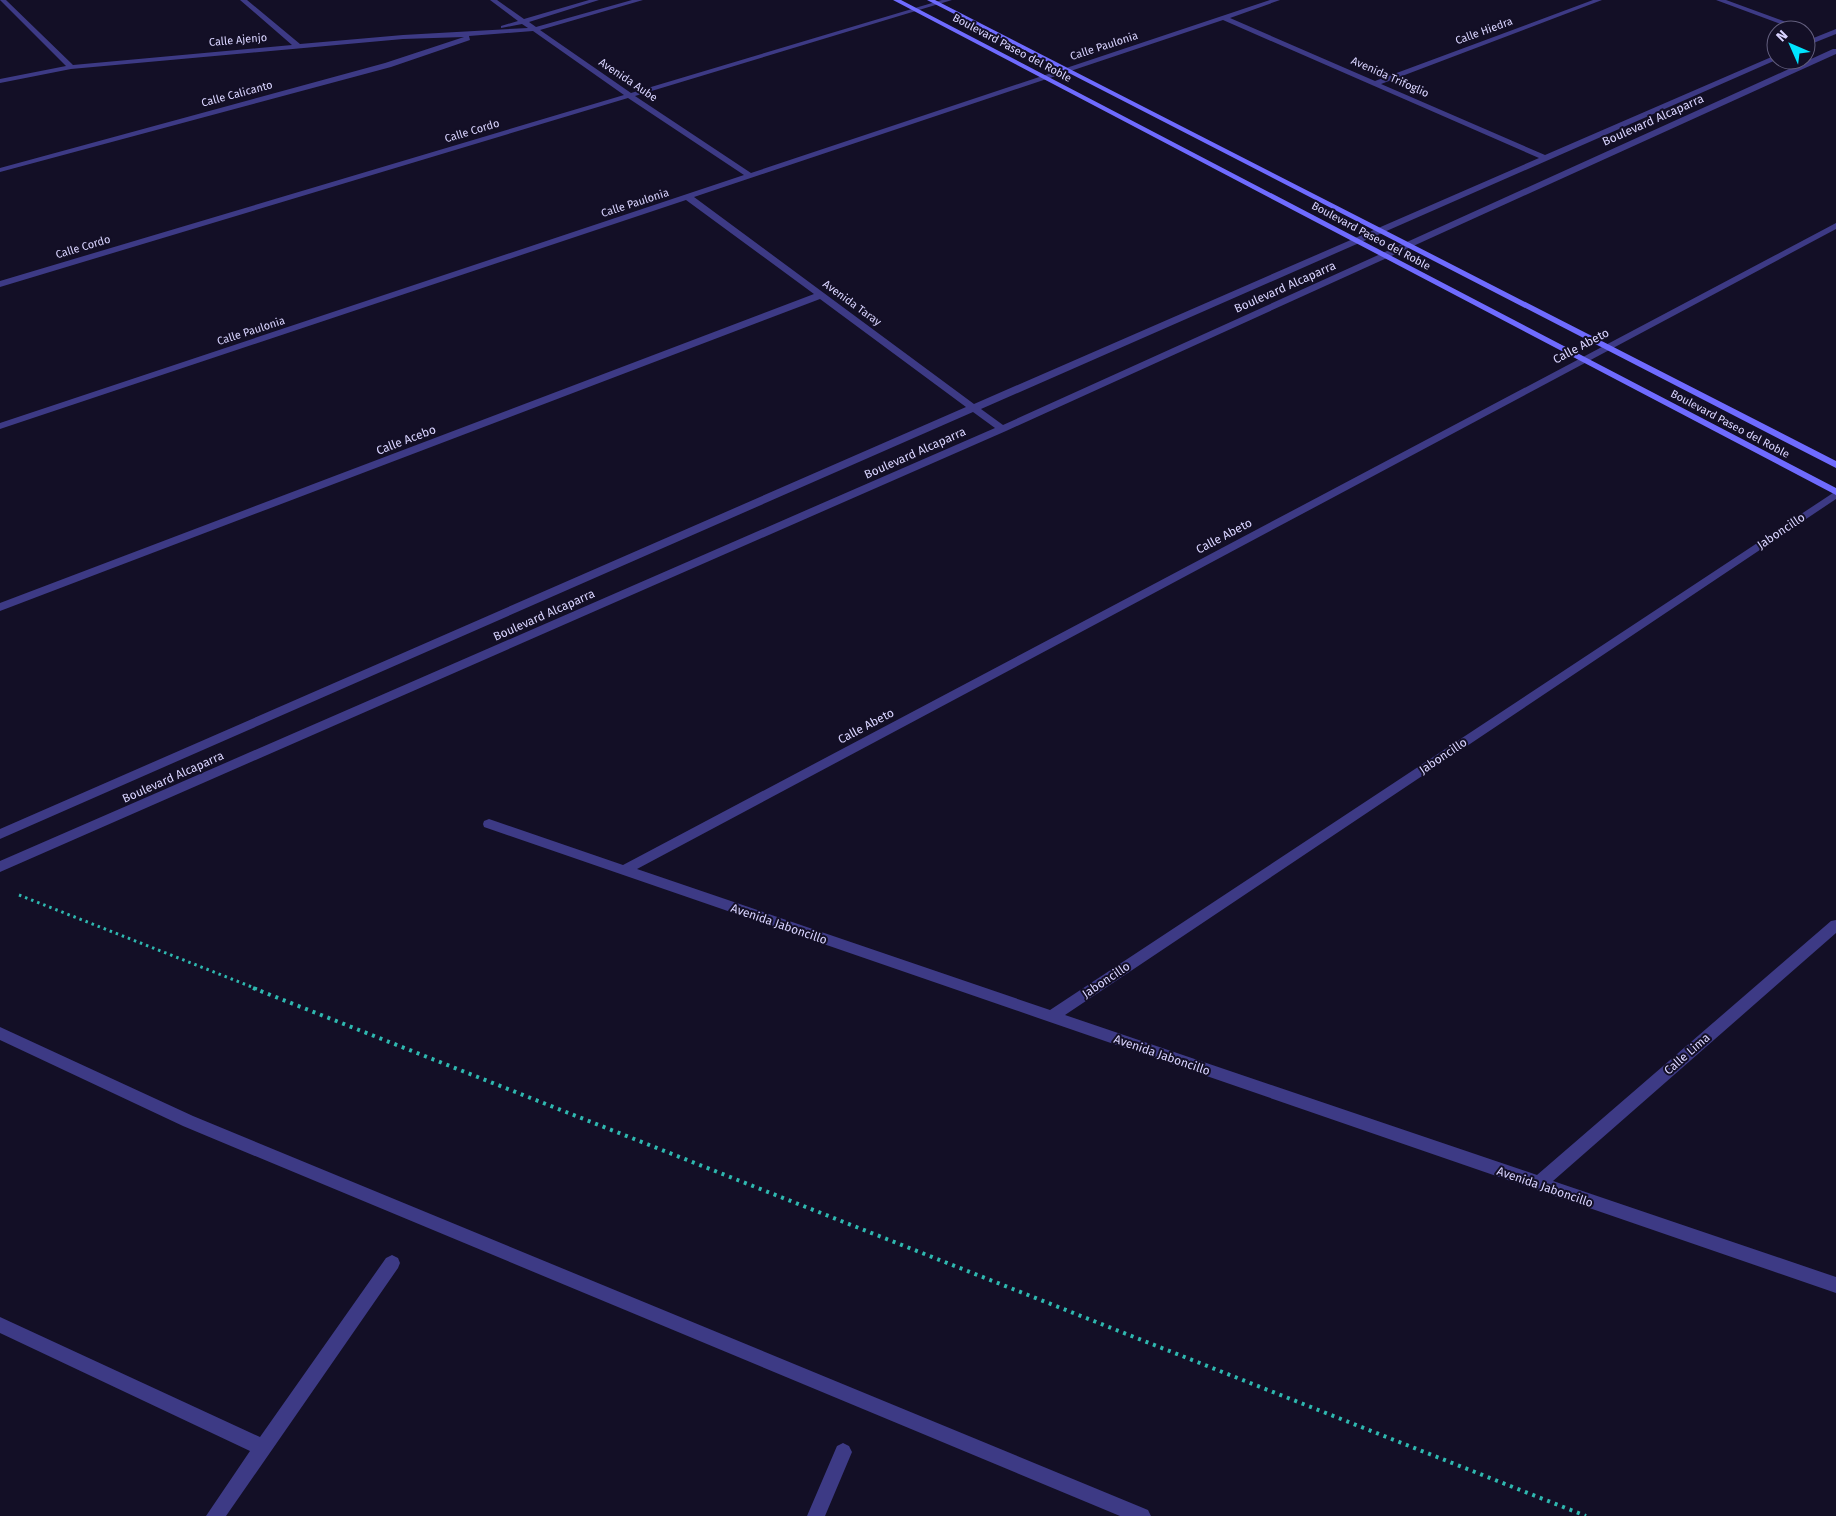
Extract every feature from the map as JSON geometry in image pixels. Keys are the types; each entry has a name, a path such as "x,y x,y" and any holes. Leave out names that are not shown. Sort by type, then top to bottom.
{"street":[{"path":"2,0 71,67"},
{"path":"243,0 298,46"},
{"name":"Avenida Aube","path":"493,0 630,96 751,176"},
{"name":"Calle Ajenjo","path":"478,34 596,0"},
{"name":"Calle Ajenjo","path":"0,81 71,67 298,46 535,29 640,0"},
{"name":"Boulevard Paseo del Roble","path":"896,0 1836,493"},
{"name":"Calle Cordo","path":"0,284 915,10 934,2 950,0"},
{"name":"Calle Paulonia","path":"0,426 1277,0"},
{"name":"Calle Hiedra","path":"1376,82 1599,0"},
{"path":"1719,0 1776,20"},
{"name":"Boulevard Paseo del Roble","path":"934,2 1836,464"},
{"name":"Avenida Trifoglio","path":"1224,18 1376,82 1546,158"},
{"path":"1816,40 1836,31"},
{"name":"Calle Calicanto","path":"0,170 388,65 478,34"},
{"path":"1816,34 1836,42"},
{"name":"Boulevard Alcaparra","path":"0,867 1002,429 1836,51"},
{"name":"Boulevard Alcaparra","path":"0,834 976,409 1766,61"},
{"name":"Avenida Taray","path":"688,197 1002,429"},
{"name":"Calle Abeto","path":"624,870 1836,226"},
{"name":"Calle Acebo","path":"0,607 821,295"},
{"name":"Jaboncillo","path":"1051,1017 1836,493"},
{"name":"Avenida Jaboncillo","path":"489,824 1836,1285"},
{"name":"Calle Lima","path":"1538,1184 1836,925"},
{"path":"0,1033 188,1121 1142,1516"},
{"path":"215,1516 392,1263"},
{"path":"0,1326 262,1448"},
{"path":"816,1516 843,1452"}],"path":[{"path":"9,891 1586,1516"}]}
